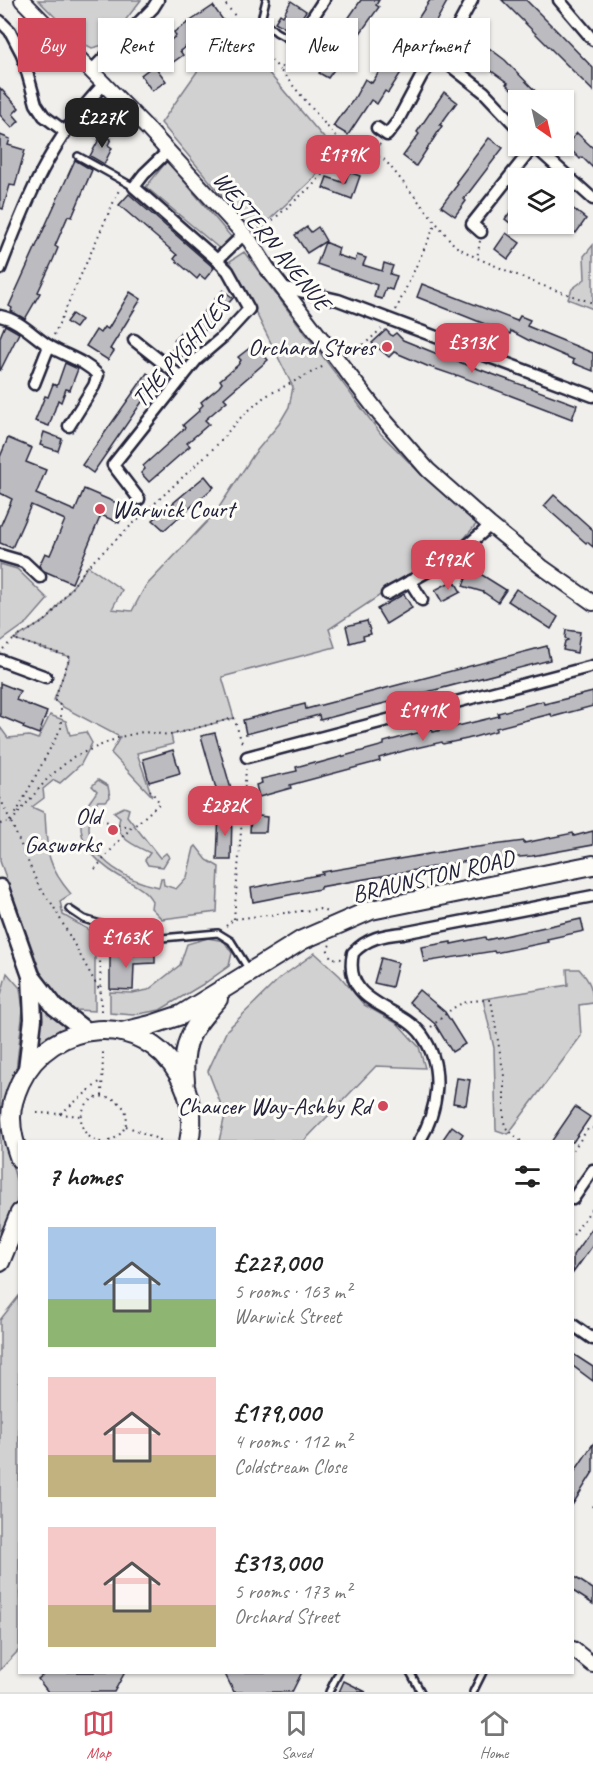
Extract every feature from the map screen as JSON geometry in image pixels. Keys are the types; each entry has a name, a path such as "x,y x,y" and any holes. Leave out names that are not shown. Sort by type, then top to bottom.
{"main road":[{"name":"BRAUNSTON ROAD","path":"122,1032 181,1015 302,940 371,910 593,865"},
{"path":"0,889 31,976 33,1019 27,1069"},
{"path":"31,976 55,1007 86,1031"},
{"name":"BRAUNSTON ROAD","path":"185,1086 183,1066 186,1048 195,1025 229,986"},
{"path":"18,1154 13,1140 11,1116 15,1094 27,1069 43,1051 64,1038 86,1031 122,1032 141,1038 160,1051 174,1066 185,1086 191,1104 192,1128 189,1140"},
{"path":"0,1262 11,1227"},
{"path":"0,1268 18,1249"}],"street":[{"name":"WESTERN AVENUE","path":"22,0 105,83 247,238 267,268 380,415 428,470 542,567 593,603"},
{"path":"92,70 158,0"},
{"path":"312,18 324,0"},
{"path":"462,18 472,0"},
{"path":"559,0 593,39"},
{"path":"0,21 10,31 22,54 36,104 44,116 64,131"},
{"path":"377,128 387,135 397,122 425,72"},
{"path":"458,72 484,92 508,117"},
{"path":"0,269 39,176 64,131 85,103 105,83"},
{"path":"168,151 134,187 217,260"},
{"path":"481,232 472,224 526,156"},
{"path":"545,156 593,199"},
{"name":"THE PYGHTLES","path":"139,499 113,465 197,359 225,335 249,309 228,271 217,260 247,238"},
{"path":"282,287 312,292 338,300 593,396"},
{"path":"0,316 20,324 49,346 89,366 98,375 94,386 69,426"},
{"path":"134,340 182,378"},
{"path":"34,384 49,346"},
{"path":"387,594 474,542 490,525"},
{"path":"0,555 24,562 40,577"},
{"path":"410,581 422,600"},
{"path":"0,660 46,677"},
{"path":"247,757 593,666"},
{"path":"420,1140 431,1118 437,1084 435,1068 422,1035 360,990 352,977 353,953 361,944 379,936 593,897"},
{"path":"574,1197 593,1170"},
{"path":"574,1326 593,1339"},
{"path":"574,1650 593,1665"}],"lane":[{"path":"266,0 262,16 265,22 286,39"},
{"path":"78,156 134,187"},
{"path":"69,909 84,920 119,930 162,938 218,933 231,941 249,971"},
{"path":"329,1692 338,1674"},
{"path":"411,1674 421,1692"},
{"path":"473,1692 482,1674"}],"path":[{"path":"222,0 340,142 385,160 454,246 538,284 593,303"},
{"path":"280,70 286,59"},
{"path":"372,154 387,135"},
{"path":"247,238 313,185 336,159 340,142"},
{"path":"49,346 123,180"},
{"path":"0,649 5,650 14,639 48,619 88,566 216,446 237,421 264,397 366,343 389,319 436,223"},
{"path":"477,258 481,232"},
{"path":"11,822 61,728 61,706 54,700 70,657 14,639"},
{"path":"0,824 11,822 48,778 73,757 120,737 143,732 170,735 234,718 247,757 234,919 218,933"},
{"path":"95,870 132,828 160,803 150,790"},
{"path":"0,798 39,888 52,904 101,993"},
{"path":"77,814 132,828"},
{"path":"101,1011 100,956 119,930"},
{"path":"422,1035 456,1004 491,1000 504,1076 504,1122 506,1128 520,1140"},
{"path":"102,1096 103,1052"},
{"path":"60,1114 102,1080"},
{"path":"98,1140 88,1136 81,1116 89,1102 102,1096 116,1100 122,1105 127,1119 126,1126 117,1138 110,1140"},
{"path":"37,1113 81,1116"},
{"path":"126,1126 160,1140"},
{"path":"574,1149 588,1129 593,1128"},
{"path":"574,1234 593,1207"}],"shaded area":[{"path":"38,0 141,0 127,18 98,18 98,46 92,48 86,45 86,18 56,18"},
{"path":"197,72 268,72 329,144 327,159 315,177 254,234 161,123"},
{"path":"167,161 232,238 220,249 146,187"},
{"path":"593,245 593,309 568,299 572,289 585,279 584,256"},
{"path":"244,252 381,434 423,476 479,521 462,541 329,629 335,647 222,677 234,718 171,735 173,744 137,753 152,796 111,753 120,737 61,706 54,700 70,657 14,639 48,619 88,566 122,590 112,609 132,611 145,587 216,512 254,454 279,424 289,407 293,387 230,261"},
{"path":"0,564 17,569 48,599 28,622 0,642"},
{"path":"50,715 66,721 70,735 86,732 92,743 81,764 60,783 54,780 43,789 44,798 32,807 45,813 49,856 57,874 71,894 60,901 63,915 103,938 95,952 95,1011 75,1010 59,998 42,976 0,861 0,727 8,738 29,736 38,739"},
{"path":"98,780 108,786 110,797 106,801 98,801 91,813 89,827 96,850 104,860 136,880 159,887 161,878 163,878 164,885 176,889 187,877 196,846 207,860 219,867 217,912 162,919 151,908 152,901 146,893 111,871 96,858 84,841 81,821 85,808 97,791 92,786"},
{"path":"124,807 129,809 127,816 160,858 166,853 169,857 163,867 148,865 145,860 150,853 122,836 119,830 120,817 114,812"},
{"path":"208,938 224,941 232,953 229,966 160,1010 133,1015 110,1013 110,992 132,993 148,990 180,965 187,944"},
{"path":"315,953 340,976 364,1005 398,1024 419,1047 425,1068 376,1066 305,1140 219,1140 225,1115 208,1071 227,1030 280,978"},
{"path":"567,969 579,969 588,981 592,993 593,1003 579,1005 581,1036 508,1134 496,1130 494,1048 483,999 568,985"},
{"path":"7,973 20,988 23,1010 16,1071 7,1098 7,1146 18,1186 18,1196 15,1212 0,1232 0,998"},
{"path":"41,1003 53,1018 68,1027 39,1045"},
{"path":"18,1297 18,1651 0,1670 0,1320"}],"building":[{"path":"361,0 379,0 376,5 379,7 358,36 358,18 349,18"},
{"path":"430,0 448,0 438,18 418,18"},
{"path":"502,0 526,0 559,33 593,68 593,91"},
{"path":"291,1 306,11 301,18 286,18 286,28 275,22 280,14 283,16"},
{"path":"213,6 222,18 195,18"},
{"path":"186,24 186,47 180,51 183,55 174,61 174,37 176,36 174,32"},
{"path":"490,49 505,60 534,90 512,90 506,84 508,83 490,70"},
{"path":"145,72 159,72 166,81 152,91 141,75"},
{"path":"320,72 332,72 328,78"},
{"path":"379,72 401,72 388,93 385,91 377,104 371,100 348,135 333,126 354,99 365,79 372,83"},
{"path":"0,88 19,108 13,114 19,121 12,128 0,115"},
{"path":"444,92 457,102 440,125 442,126 416,166 403,156"},
{"path":"577,133 593,148 593,168 582,157 580,159 574,153 574,136"},
{"path":"102,134 111,139 108,145 112,148 104,164 90,156"},
{"path":"0,135 10,139 8,145 25,150 15,186 10,185 3,209 0,208"},
{"path":"489,138 503,148 464,199 466,201 455,216 441,206"},
{"path":"75,160 92,170 72,217 68,216 55,246 58,248 38,292 40,293 25,319 11,311 12,308 9,306"},
{"path":"349,172 360,176 352,199 323,188 327,177 345,183"},
{"path":"129,194 214,268 205,279 200,275 197,279 174,259 177,255 119,205"},
{"path":"574,209 586,219 576,233 574,232"},
{"path":"307,227 311,232 318,227 326,241 307,253 295,235"},
{"path":"506,233 520,243 508,259 495,249"},
{"path":"325,242 339,248 337,255 355,261 357,255 366,258 363,265 382,271 384,263 393,266 390,274 397,276 392,290 386,288 382,299 374,297 377,285 317,264"},
{"path":"422,284 517,321 520,316 530,320 527,326 593,353 593,371 511,331 510,334 417,297"},
{"path":"223,290 233,298 178,361 169,353 178,343 174,340 182,330 186,333"},
{"path":"130,292 141,299 110,349 114,351 108,360 86,346 96,330 100,333 104,327 108,329"},
{"path":"72,314 81,320 75,328 66,322"},
{"path":"5,325 19,333 0,371 0,337"},
{"path":"386,330 392,336 396,333 403,340 440,355 577,405 572,419 394,352 389,357 372,343"},
{"path":"256,346 268,360 224,398 227,401 205,420 209,424 187,443 190,446 149,482 141,473 145,469 143,466 185,428 183,425 200,410 203,405 201,402 219,387 222,383 220,380 238,365 241,360 238,357"},
{"path":"65,363 78,369 70,390 66,389 61,402 58,400 49,426 35,421 45,396 48,397 53,384 57,386"},
{"path":"147,373 157,380 93,473 82,465"},
{"path":"44,432 62,439 58,451 40,445"},
{"name":"Warwick Court","path":"8,438 32,448 26,462 46,470 36,494 75,511 84,489 126,507 119,523 101,515 72,583 44,571 39,566 45,553 50,555 65,520 31,505 12,548 0,543 0,527 12,499 0,493 0,457"},
{"path":"205,476 214,487 164,530 153,520"},
{"path":"554,495 593,530 593,547 544,506"},
{"path":"469,571 482,575 506,590 498,602 483,592 463,586"},
{"path":"454,580 461,592 442,602 435,590"},
{"path":"516,589 558,617 551,629 508,601"},
{"path":"404,594 412,608 386,624 377,609"},
{"path":"367,621 371,634 363,636 364,639 350,643 346,626"},
{"path":"566,630 580,632 577,653 563,650 565,641 568,640 565,638"},
{"path":"547,646 550,660 320,720 319,715 246,734 243,720 305,704 306,709"},
{"path":"0,683 20,691 16,700 47,712 39,734 0,716"},
{"path":"593,692 593,706 496,728 496,731 467,739 407,750 379,758 380,761 290,785 291,788 259,797 256,785 262,783 261,779 297,771 296,767 384,745 384,742 432,729 433,732 499,716 498,713 543,701 544,704"},
{"path":"215,733 233,796 219,799 201,736"},
{"path":"173,750 180,773 149,782 143,759"},
{"path":"219,812 232,813 231,860 217,860"},
{"path":"251,815 267,817 266,832 250,832"},
{"path":"593,831 593,845 532,856 461,862 320,887 320,889 253,902 251,888 323,874 322,872 470,847 524,841 524,843"},
{"path":"581,919 584,931 547,939 548,942 495,953 494,951 424,962 421,947 485,937 486,940"},
{"path":"110,954 155,955 155,963 134,964 133,990 110,989"},
{"path":"381,958 398,963 392,987 374,983"},
{"path":"419,990 445,1012 465,1044 452,1052 435,1024 409,1002"},
{"path":"457,1078 470,1080 466,1105 453,1103"},
{"path":"575,1107 590,1117 574,1141 552,1140"},
{"path":"452,1126 463,1134 459,1140 442,1140"},
{"path":"593,1227 593,1245 574,1272 574,1254"},
{"path":"574,1355 593,1367 593,1381 574,1367"},
{"path":"593,1444 593,1472 574,1502 574,1472"},
{"path":"574,1577 593,1589 593,1604 574,1592"},
{"path":"44,1674 124,1674 114,1692 48,1692 38,1679"},
{"path":"225,1674 301,1674 292,1692 234,1692"},
{"path":"344,1681 366,1692 339,1692"}],"place":[{"name":"Orchard Stores","path":"387,347"},
{"name":"Warwick Court","path":"100,509"},
{"name":"Old Gasworks","path":"113,830"},
{"name":"Chaucer Way-Ashby Rd","path":"383,1106"}]}
